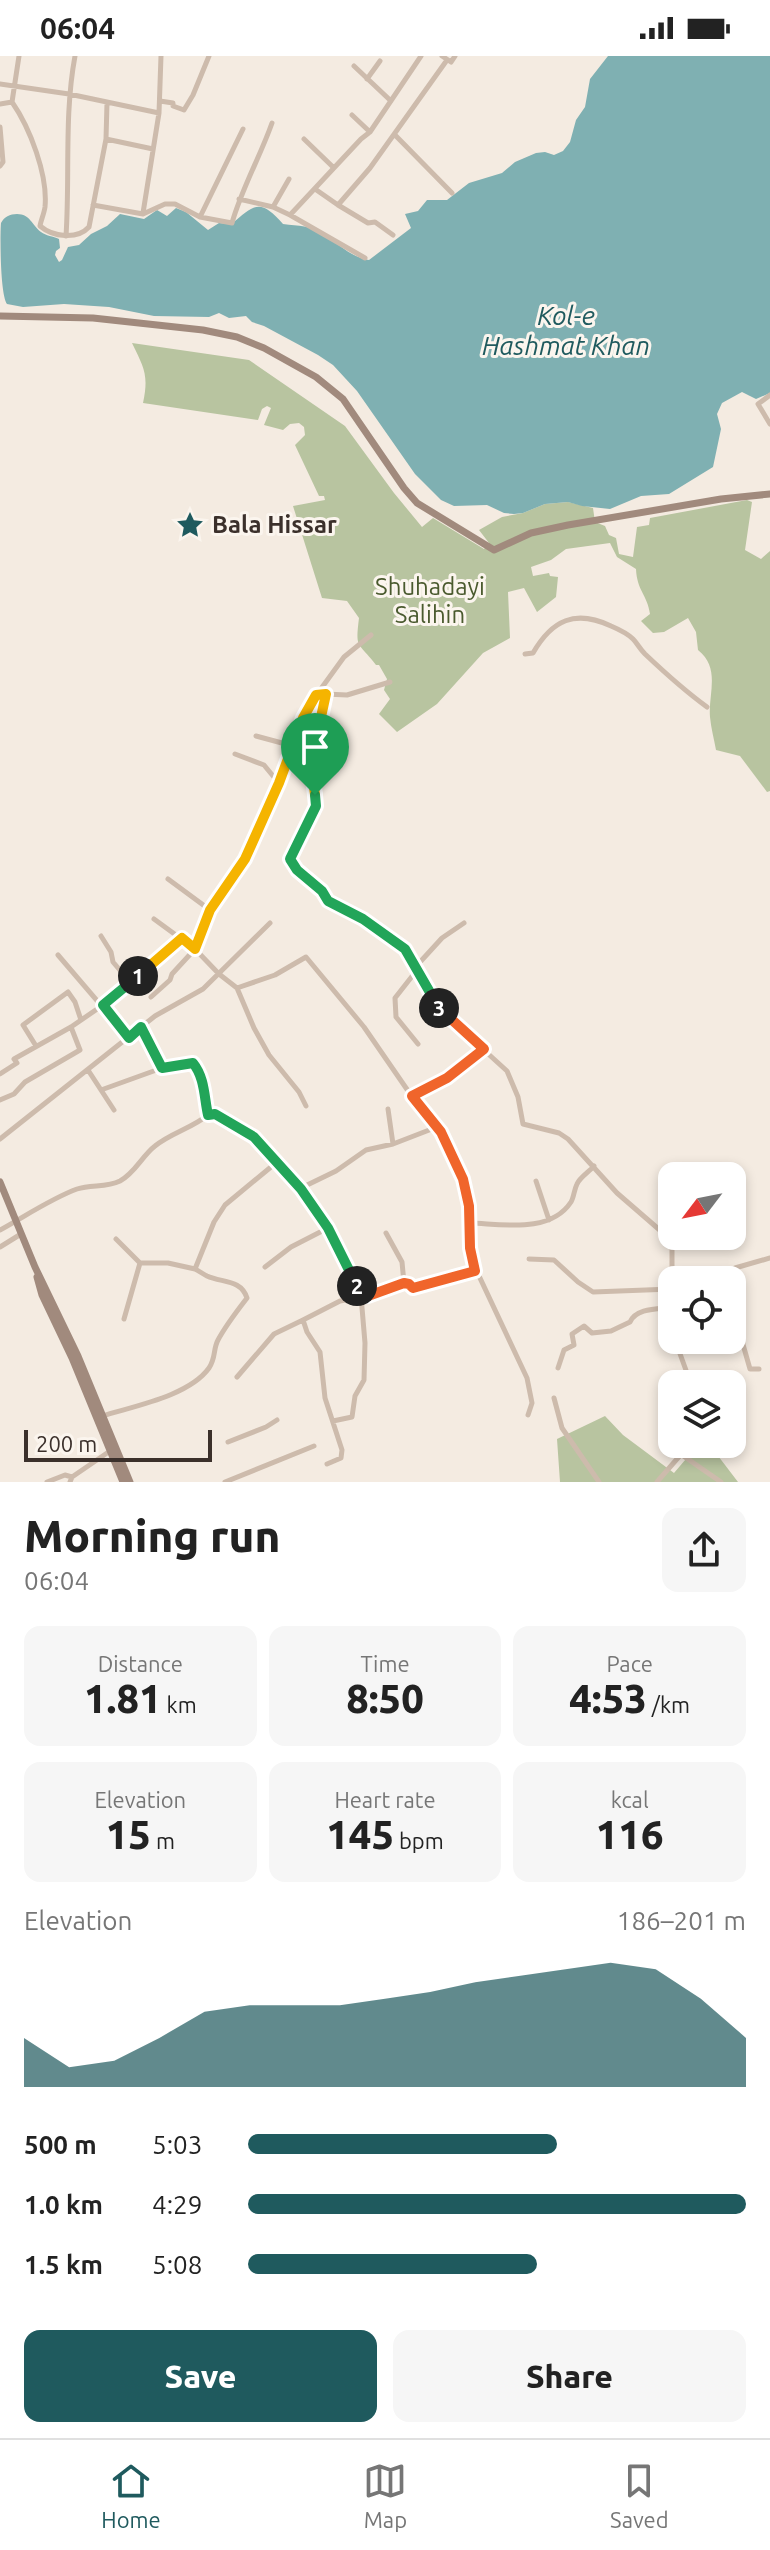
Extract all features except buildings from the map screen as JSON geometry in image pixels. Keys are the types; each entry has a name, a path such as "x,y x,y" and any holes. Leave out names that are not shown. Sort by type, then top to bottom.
{"street":[{"path":"19,56 12,102 33,141 41,170 45,207 40,226 46,231 66,236 78,235 89,227 106,139 107,103"},
{"path":"66,236 69,94 75,56"},
{"path":"143,214 159,113 161,56"},
{"path":"160,101 173,103 173,106 184,110 209,56"},
{"path":"290,215 370,132 421,56"},
{"path":"338,205 395,135 445,58 451,62 455,56"},
{"path":"367,79 380,61"},
{"path":"354,66 392,101"},
{"path":"0,84 69,94 159,113"},
{"path":"0,104 12,102"},
{"path":"352,115 370,132"},
{"path":"93,205 143,214 165,204 175,204 200,217 232,223 239,199 272,123"},
{"path":"0,127 3,162 0,166"},
{"path":"200,217 243,129"},
{"path":"395,135 452,193"},
{"path":"106,139 153,149"},
{"path":"304,139 334,168"},
{"path":"273,207 289,179"},
{"path":"315,189 393,235"},
{"path":"239,199 273,207 365,258"},
{"path":"0,316 93,318 203,330 237,337 264,348 316,377 343,399 417,503 494,550 531,533 568,525 721,499 770,494"},
{"path":"770,395 758,404 770,424"},
{"path":"525,654 533,653 543,636 560,624 587,617 598,620 632,638 643,653 707,707"},
{"path":"151,997 170,980 195,949 210,910 245,859 279,783 303,718 316,695 344,657 371,635"},
{"path":"316,695 347,695 390,682"},
{"path":"326,694 311,763 316,806 290,859 328,901 363,919 405,949 440,1010 507,1071 518,1097 523,1124 559,1133 568,1139 617,1193 662,1232 672,1248 672,1266"},
{"path":"256,736 293,746"},
{"path":"235,754 264,765 279,783"},
{"path":"168,879 210,910"},
{"path":"154,919 182,938 237,988 261,1042 306,1106"},
{"path":"0,1139 169,1006 203,989 270,923"},
{"path":"418,1044 396,1017 395,998 415,966 442,938 464,923"},
{"path":"101,936 113,962 130,982"},
{"path":"0,1074 17,1063 14,1059 103,1005 182,938"},
{"path":"58,955 129,1038"},
{"path":"237,988 275,975 306,957 364,1027 437,1127 463,1179 475,1271 527,1378 532,1403 528,1415"},
{"path":"36,1046 23,1025 68,992 81,1020"},
{"path":"0,1100 80,1050 71,1027"},
{"path":"141,1027 162,1068"},
{"path":"412,1096 447,1078 484,1049"},
{"path":"101,1090 162,1068 193,1063 204,1086 208,1115"},
{"path":"88,1070 114,1110"},
{"path":"388,1109 393,1144"},
{"path":"0,1230 79,1188 106,1186 119,1181 132,1172 153,1147 187,1126 215,1114 254,1137 301,1189 328,1228 361,1296 364,1380 355,1396 352,1417 333,1421"},
{"path":"301,1189 336,1171 366,1150 393,1144 437,1127"},
{"path":"195,1269 214,1222 225,1205 277,1162"},
{"path":"470,1223 507,1226 549,1220 571,1201 577,1182 594,1166"},
{"path":"536,1181 549,1220"},
{"path":"0,1182 35,1267 62,1319 130,1482"},
{"path":"265,1267 291,1247 328,1228"},
{"path":"386,1233 402,1262 404,1283"},
{"path":"0,1247 21,1234"},
{"path":"102,1416 173,1394 194,1382 208,1370 216,1356 216,1343 247,1298 241,1287 195,1269 168,1263 140,1263 116,1239"},
{"path":"742,1266 770,1258"},
{"path":"529,1259 554,1260 593,1292 658,1290"},
{"path":"124,1319 140,1263"},
{"path":"35,1267 42,1295 72,1358 123,1482"},
{"path":"237,1377 274,1334 330,1304 368,1296 404,1283 413,1288 475,1271"},
{"path":"558,1368 564,1350 574,1345 572,1334 584,1326 592,1333 611,1331 630,1322 638,1312 658,1309"},
{"path":"303,1320 320,1352 325,1398 342,1456 327,1464"},
{"path":"746,1354 750,1369 759,1369"},
{"path":"554,1398 562,1428 599,1482"},
{"path":"228,1442 277,1420"},
{"path":"225,1482 314,1446"},
{"path":"47,1482 65,1475 71,1480 110,1451"},
{"path":"657,1482 679,1458"},
{"path":"686,1458 721,1482"}],"green space":[{"name":"Shuhadayi Salihin","path":"132,343 249,360 345,426 422,527 433,518 484,549 489,543 479,530 502,517 545,504 568,502 593,508 595,522 605,526 609,535 616,538 619,554 633,557 637,527 649,525 650,518 747,500 752,502 745,550 761,559 770,551 770,791 767,792 740,756 716,750 710,717 711,673 705,657 698,650 696,632 688,618 664,632 653,633 641,621 650,614 636,569 617,557 610,543 566,549 551,560 531,567 533,576 549,573 558,577 556,597 537,612 524,588 508,592 510,638 483,653 437,704 397,732 379,714 390,699 384,690 387,679 379,665 359,644 359,618 347,601 322,598 293,506 325,500 324,496 319,496 295,445 305,435 304,427 299,423 290,424 283,430 264,425 271,408 267,406 262,409 258,420 143,403 146,385 144,372"},
{"path":"605,1416 623,1435 674,1473 687,1458 720,1458 738,1482 560,1482 557,1439"}],"water":[{"name":"Kol-e Hashmat Khan","path":"608,56 770,56 770,393 756,399 742,392 722,403 717,414 721,429 713,467 669,494 641,496 610,509 568,502 545,504 514,514 487,505 454,506 441,500 415,474 357,391 333,365 246,316 229,318 219,313 209,317 154,316 109,307 64,304 23,307 7,304 2,277 1,223 14,214 25,216 41,232 59,239 60,248 55,255 59,262 68,247 79,245 120,214 144,219 157,210 167,216 176,208 208,230 219,223 232,224 252,208 258,207 269,210 283,224 314,229 351,254 369,260 411,228 405,214 418,211 427,200 447,200 469,183 502,173 515,162 536,153 554,155 563,151 585,107 590,79"}],"place":[{"name":"Bala Hissar","path":"190,525"}],"route":[{"path":"326,694 311,763 315,795 316,806 290,859 297,870 322,891 328,901 363,919 405,949 430,989 435,1004 484,1049 447,1078 412,1096 441,1132 463,1179 469,1206 470,1248 475,1271 413,1288 404,1283 368,1296 361,1296 328,1228 301,1189 254,1137 215,1114 208,1115 204,1086 197,1067 193,1063 185,1063 162,1068 141,1027 129,1038 103,1005 182,938 195,949 210,910 245,859 279,783 303,718 316,695 326,694"}]}
